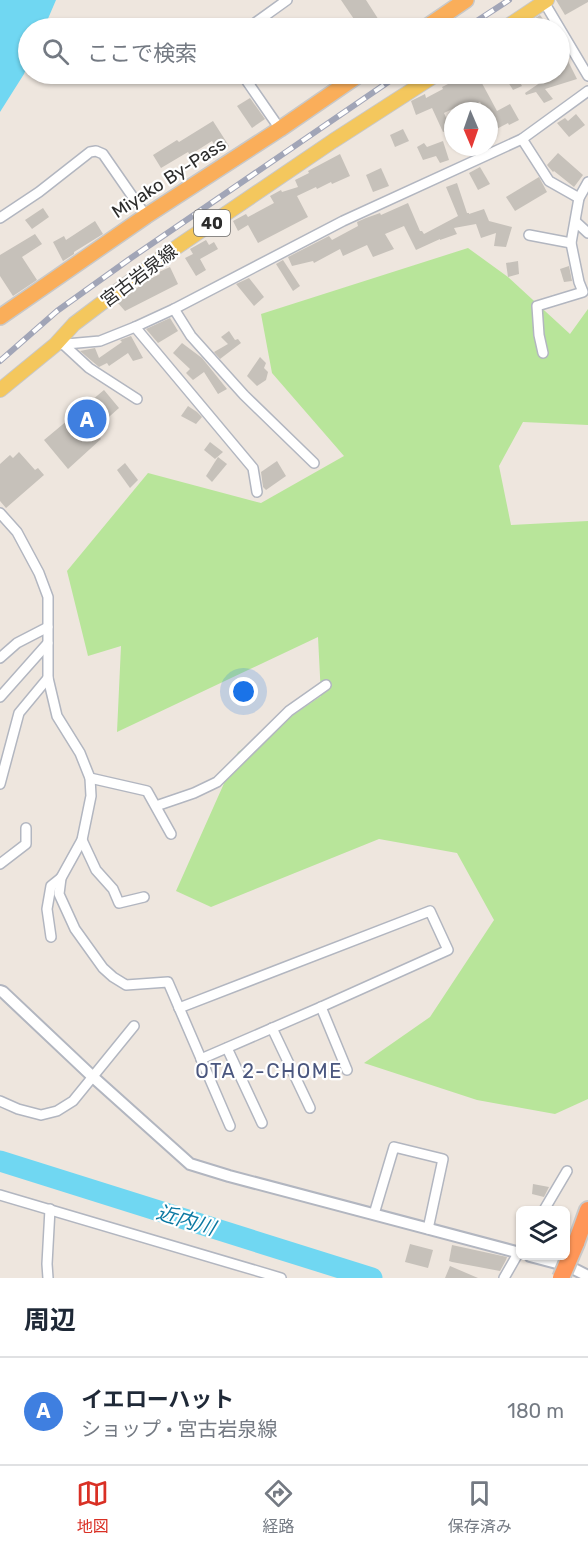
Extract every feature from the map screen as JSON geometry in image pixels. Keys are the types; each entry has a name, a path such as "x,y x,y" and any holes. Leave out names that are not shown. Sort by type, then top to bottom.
{"highway":[{"path":"440,18 466,0"},
{"name":"Miyako By-Pass","path":"0,317 146,216 345,84"},
{"path":"561,1278 588,1210"}],"main road":[{"path":"520,18 546,1"},
{"name":"宮古岩泉線","path":"0,390 59,344 74,324 168,253 421,84"}],"street":[{"path":"262,18 287,0"},
{"path":"546,1 556,18"},
{"path":"570,44 588,76"},
{"path":"249,84 280,129"},
{"path":"59,344 100,341 174,309 343,221 522,139 586,96"},
{"path":"522,139 549,181 579,198"},
{"path":"0,218 39,192 90,152 103,154 146,216"},
{"path":"543,353 537,306 583,292 571,243 579,198 588,182"},
{"path":"576,222 588,233"},
{"path":"529,235 571,243"},
{"path":"174,309 191,336 244,396 314,463"},
{"path":"135,327 253,468 257,492"},
{"path":"59,344 89,368 137,399"},
{"path":"0,513 17,532 39,573 48,597 48,678 57,716 80,753 90,778 91,796 82,840 61,878 59,894 75,929 113,978 126,985 168,982 231,1126"},
{"path":"0,658 17,644 48,627"},
{"path":"0,697 48,643"},
{"path":"0,784 19,713 48,678"},
{"path":"156,806 218,782 289,711 326,685"},
{"path":"90,778 147,791 171,834"},
{"path":"0,864 26,844 26,828"},
{"path":"82,840 96,870 113,889 119,903 144,897"},
{"path":"51,936 47,909 51,886 61,878"},
{"path":"179,1008 430,911 448,950 201,1059"},
{"path":"0,991 190,1164 516,1251"},
{"path":"321,1007 347,1070"},
{"path":"0,1101 41,1115 57,1111 73,1101 134,1026"},
{"path":"272,1028 310,1108"},
{"path":"227,1048 262,1123"},
{"path":"374,1214 394,1147 443,1159 428,1228"},
{"path":"546,1206 567,1171"},
{"path":"0,1195 281,1278"},
{"path":"48,1278 50,1209"},
{"path":"504,1278 518,1260"},
{"path":"547,1260 568,1266 588,1276"}],"green space":[{"path":"468,248 508,277 570,334 588,309 588,425 523,422 499,466 511,525 588,521 588,1099 555,1114 477,1100 364,1063 430,1017 494,920 457,853 379,839 211,907 176,891 238,752 321,696 318,637 117,732 121,646 88,656 67,571 148,473 261,503 344,456 272,373 261,314"}],"water":[{"path":"0,0 56,0 48,18 18,18 18,84 0,112"}],"building":[{"path":"341,0 366,0 378,18 353,18"},
{"path":"556,0 588,0 588,2 565,15"},
{"path":"570,65 577,79 570,81"},
{"path":"448,84 482,84 492,102 444,102 443,132 432,108 416,115 411,101 425,94 426,98 443,89 442,87"},
{"path":"509,84 521,84 522,86 513,90"},
{"path":"538,84 561,84 545,89 553,99 544,103 536,92 526,95 525,93"},
{"path":"250,98 265,119 252,128 237,106"},
{"path":"510,104 519,120 509,125 508,123 498,128 498,110"},
{"path":"576,114 585,125 569,137 557,123 565,118 568,121"},
{"path":"213,121 229,146 219,153 212,141 190,155 188,152 161,168 153,155"},
{"path":"403,129 409,141 395,147 390,135"},
{"path":"443,141 444,156 448,156 449,160 440,163 436,156 423,160 417,147 424,143 427,147"},
{"path":"558,153 583,175 574,187 547,165"},
{"path":"340,154 350,176 297,196 308,217 258,243 248,225 238,231 233,221 246,214 248,217 274,203 270,196 281,190 282,192 298,187 295,180"},
{"path":"480,167 490,184 478,190 469,173"},
{"path":"381,168 389,186 373,192 366,175"},
{"path":"539,177 547,192 515,211 506,197"},
{"path":"457,183 467,213 484,209 489,221 512,227 506,247 494,246 496,233 481,238 476,224 454,228 457,234 416,250 404,226 385,234 394,249 373,257 367,245 343,256 340,249 314,263 313,261 292,266 288,257 329,236 332,240 358,226 357,222 380,213 381,215 408,203 420,231 424,234 458,216 446,187"},
{"path":"43,208 49,217 32,229 25,220"},
{"path":"95,221 103,234 63,261 53,242 64,236 66,240"},
{"path":"35,234 42,244 22,257 37,280 13,296 0,276 0,255"},
{"path":"206,240 209,245 214,242 218,249 200,259 206,270 196,276 185,258 193,254 190,249"},
{"path":"283,260 300,286 293,291 276,264"},
{"path":"518,261 519,274 508,277 506,263"},
{"path":"569,266 572,281 564,282 560,269"},
{"path":"170,267 178,284 125,311 118,303 146,281 160,274 159,272"},
{"path":"249,278 264,297 254,306 236,284"},
{"path":"170,318 178,331 158,343 146,329"},
{"path":"229,331 235,340 238,339 241,343 220,359 214,352 228,344 221,337"},
{"path":"131,336 143,358 133,361 128,353 109,366 107,363 99,367 80,351 95,348 99,358 122,342 120,340"},
{"path":"182,343 202,358 227,389 218,394 204,372 193,380 186,373 190,369 173,353"},
{"path":"260,357 266,363 264,368 268,372 266,380 257,386 247,376"},
{"path":"104,390 119,408 93,431 101,439 68,469 44,440"},
{"path":"188,406 202,417 196,424 181,416"},
{"path":"210,442 223,452 215,459 204,450"},
{"path":"19,452 35,470 38,468 44,475 6,508 0,501 0,464 10,455 13,458"},
{"path":"218,457 227,464 212,482 206,476"},
{"path":"277,461 286,476 266,490 263,487 261,472"},
{"path":"125,463 138,480 130,488 117,470"},
{"path":"533,1184 549,1187 544,1197 532,1194"},
{"path":"410,1244 433,1250 428,1268 405,1262"},
{"path":"452,1245 507,1257 500,1271 452,1262 449,1261"},
{"path":"450,1266 478,1278 445,1278"}],"waterway":[{"name":"近内川","path":"0,1161 372,1278"}],"railway":[{"path":"481,18 509,0"},
{"path":"0,361 57,311 385,84"}],"place":[{"name":"イエローハット","path":"87,419"}],"district":[{"name":"OTA 2-CHOME","path":"269,1071"}]}
